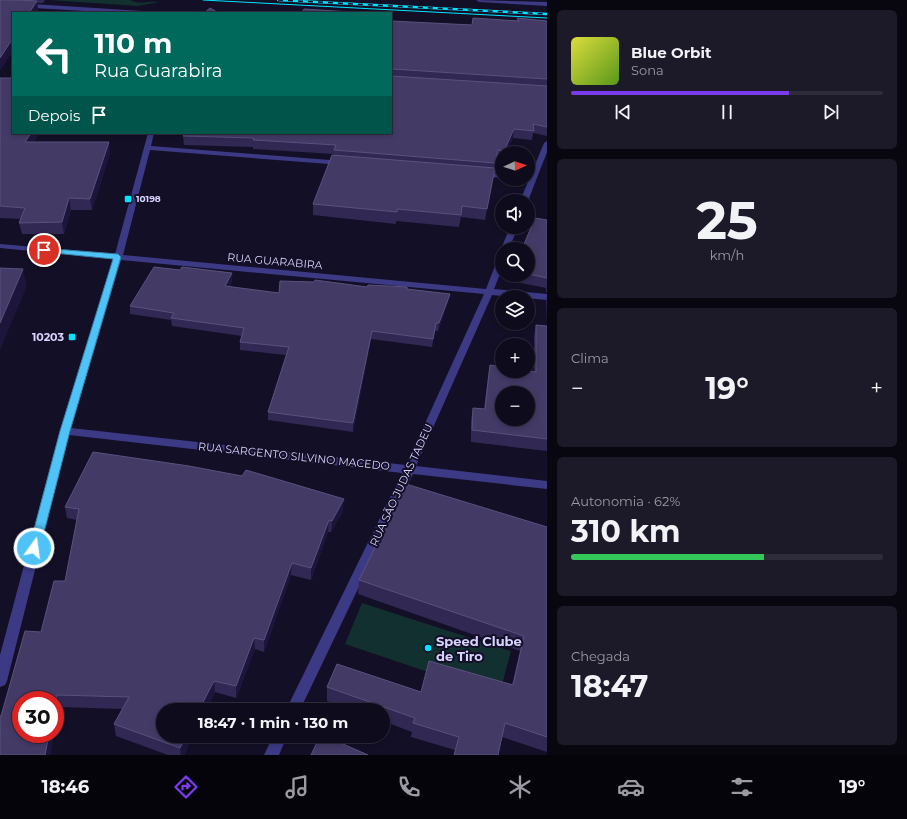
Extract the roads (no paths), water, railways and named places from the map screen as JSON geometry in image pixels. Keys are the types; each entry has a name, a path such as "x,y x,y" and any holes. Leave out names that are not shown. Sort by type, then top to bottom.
{"street":[{"path":"478,0 547,4"},
{"path":"0,4 127,12"},
{"path":"0,681 65,431 118,257 151,134"},
{"path":"535,168 547,143"},
{"path":"148,148 352,164"},
{"path":"470,173 495,175"},
{"name":"RUA GUARABIRA","path":"0,246 547,297"},
{"name":"RUA SÃO JUDAS TADEU","path":"296,703 410,468 495,276"},
{"name":"RUA SARGENTO SILVINO MACEDO","path":"65,431 410,468 547,485"},
{"path":"271,755 277,743"}],"tram line":[{"path":"203,0 547,18"}],"railway":[{"path":"278,0 547,14"}],"place":[{"name":"10198","path":"128,199"},
{"name":"10203","path":"72,337"},
{"name":"Speed Clube de Tiro","path":"428,648"}]}
